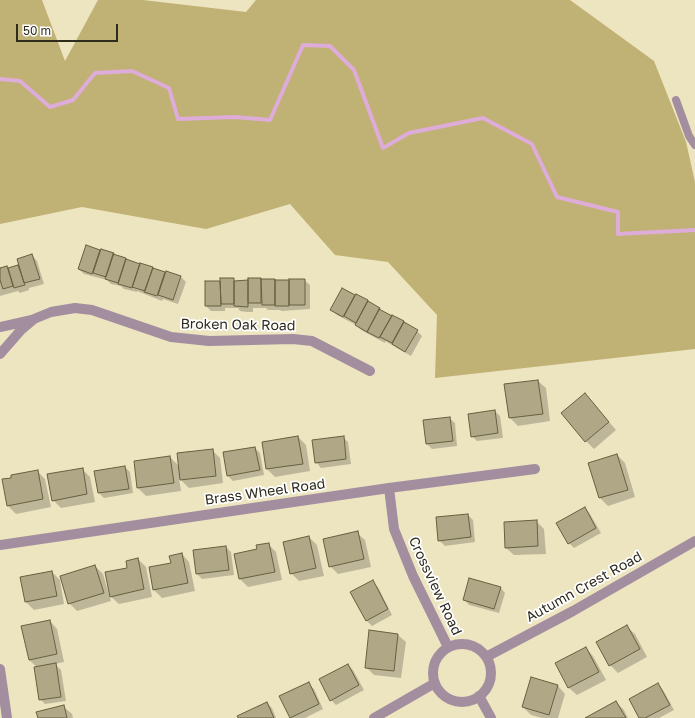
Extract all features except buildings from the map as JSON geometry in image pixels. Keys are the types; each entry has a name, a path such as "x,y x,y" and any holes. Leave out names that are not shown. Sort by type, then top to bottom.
{"street":[{"name":"Broken Oak Road","path":"0,354 21,330 34,319 51,312 74,308 92,310 172,337 209,341 293,339 312,341 370,371"},
{"path":"0,327 34,319"},
{"name":"Brass Wheel Road","path":"0,545 389,488 535,469"},
{"name":"Crossview Road","path":"389,488 394,529 413,576 448,647"},
{"name":"Autumn Crest Road","path":"486,657 573,611 695,541"},
{"path":"469,644 479,649 486,657 491,667 491,676 488,687 479,696 470,701 462,702 450,699 442,694 435,683 433,674 435,663 440,654 448,647 469,644"},
{"path":"0,669 7,718"},
{"path":"374,718 435,683"},
{"path":"479,696 491,718"}],"lane":[{"path":"676,100 689,136 695,145"}],"shaded area":[{"path":"0,0 42,0 65,61 98,0 143,0 246,12 256,0 570,0 654,61 686,142 695,182 695,349 435,378 437,315 388,262 335,255 290,204 206,229 82,207 0,224"}],"waterway":[{"path":"0,79 20,81 50,107 73,100 95,73 132,71 169,88 178,119 235,117 270,120 303,45 330,46 354,70 383,148 409,133 483,118 532,144 557,197 618,212 618,234 695,230"}]}
